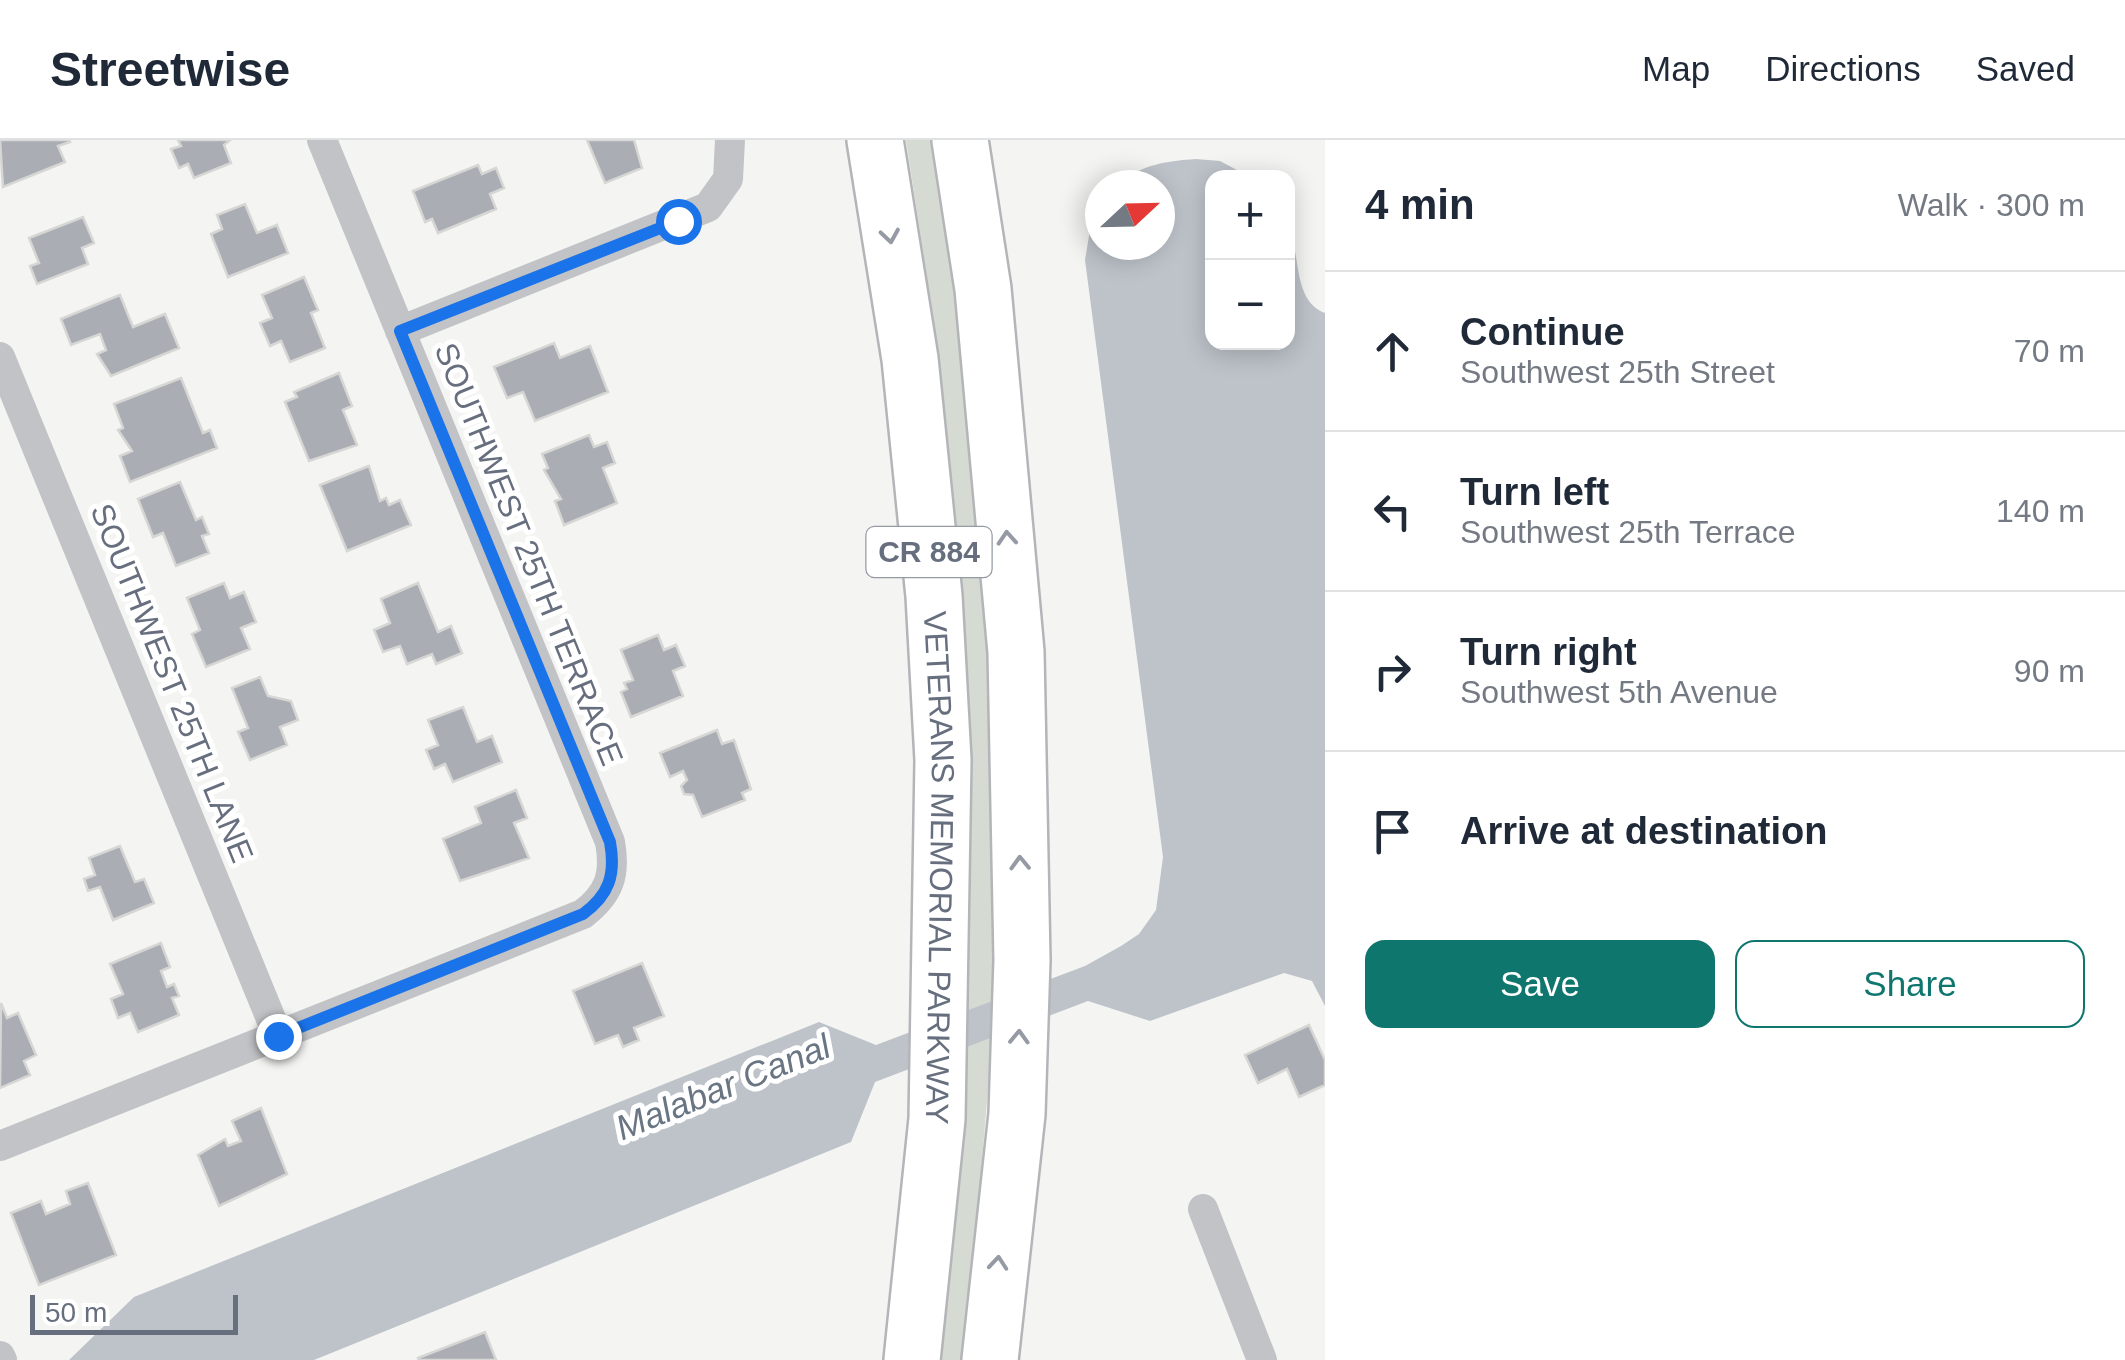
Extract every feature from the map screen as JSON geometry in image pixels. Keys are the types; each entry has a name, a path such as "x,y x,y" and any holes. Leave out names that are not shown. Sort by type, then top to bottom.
{"highway":[{"name":"VETERANS MEMORIAL PARKWAY","path":"875,140 910,359 934,596 943,760 937,1119 912,1360"},
{"name":"CR 884","path":"960,140 984,288 1016,652 1022,960 1017,1114 1001,1228 990,1360"}],"street":[{"name":"SOUTHWEST 25TH TERRACE","path":"278,1036 583,914 600,902 610,885 614,864 610,842 322,140"},
{"path":"400,331 708,206 728,180 730,140"},
{"name":"SOUTHWEST 25TH LANE","path":"0,358 278,1036"},
{"path":"0,1146 278,1036"},
{"path":"1203,1209 1262,1360"}],"shaded area":[{"path":"906,140 936,140 964,316 994,686 992,1042 965,1360 935,1360 959,585 933,316"}],"water":[{"name":"Malabar Canal","path":"1220,161 1237,170 1205,170 1205,350 1295,350 1295,251 1307,298 1325,313 1325,1006 1312,981 1284,973 1150,1021 1088,1001 875,1082 851,1142 314,1360 69,1360 134,1297 819,1022 876,1045 1085,966 1139,934 1156,910 1163,857 1085,260 1175,260 1175,170 1142,170 1165,163"}],"building":[{"path":"0,140 70,142 58,146 65,162 3,187"},
{"path":"178,140 230,140 224,145 231,163 194,178 188,164 179,168 171,149 181,146"},
{"path":"587,140 634,140 642,168 605,183"},
{"path":"478,165 482,174 496,168 504,188 490,194 496,209 438,233 432,219 425,222 413,191"},
{"path":"245,204 257,233 277,225 288,253 228,277 211,234 222,229 217,215"},
{"path":"83,217 94,243 82,248 88,264 37,284 30,266 39,263 29,238"},
{"path":"304,277 318,310 311,313 325,348 290,362 281,341 270,346 260,323 272,318 262,295"},
{"path":"120,295 133,327 165,314 179,348 111,376 97,354 106,350 100,334 71,345 61,319"},
{"path":"554,343 560,358 590,346 608,392 535,421 523,392 507,398 494,367"},
{"path":"339,373 352,406 343,410 357,445 309,461 285,402 297,397 294,392"},
{"path":"181,378 203,433 210,430 217,448 130,482 120,456 132,451 118,430 123,428 114,404"},
{"path":"589,435 594,447 607,442 615,463 603,468 617,503 564,525 555,501 561,499 544,470 548,468 542,454"},
{"path":"369,466 380,501 386,498 389,505 400,500 411,525 347,551 320,485"},
{"path":"180,482 196,520 202,517 209,534 202,536 209,553 176,566 163,533 153,537 138,499"},
{"path":"224,583 230,598 244,592 256,622 241,628 250,649 206,667 192,634 200,630 187,598"},
{"path":"418,583 438,632 451,626 462,653 436,664 432,654 407,664 400,646 383,652 374,630 390,623 381,599"},
{"path":"658,635 664,650 676,645 685,666 673,671 683,696 631,717 621,692 627,689 624,683 633,680 621,650"},
{"path":"260,677 268,696 291,701 298,720 280,727 287,745 250,760 238,732 248,728 232,688"},
{"path":"463,707 477,742 492,736 502,762 453,782 445,764 434,769 426,750 438,745 428,720"},
{"path":"717,730 722,744 734,740 751,789 742,793 745,800 702,817 693,795 684,794 681,786 687,780 683,771 670,777 660,753"},
{"path":"516,790 527,818 514,823 529,858 460,881 443,839 481,823 475,807"},
{"path":"120,846 135,882 144,879 154,903 113,920 100,887 88,891 84,879 95,875 89,858"},
{"path":"161,943 170,967 161,971 167,987 174,984 179,996 172,998 179,1015 138,1032 130,1013 118,1018 111,999 123,994 110,964"},
{"path":"642,963 664,1016 634,1028 639,1040 623,1047 618,1035 595,1044 573,991"},
{"path":"1,1003 7,1018 18,1013 36,1055 24,1061 30,1075 0,1088"},
{"path":"1309,1025 1325,1060 1325,1085 1299,1097 1287,1069 1258,1083 1245,1055"},
{"path":"261,1108 287,1174 219,1206 198,1155 225,1139 228,1146 241,1141 232,1121"},
{"path":"88,1183 116,1255 39,1285 11,1213 41,1201 46,1214 70,1204 66,1191"},
{"path":"485,1332 496,1360 418,1358"}],"route":[{"path":"278,1036 583,914 600,902 610,885 614,864 610,842 400,331 678,221"}]}
